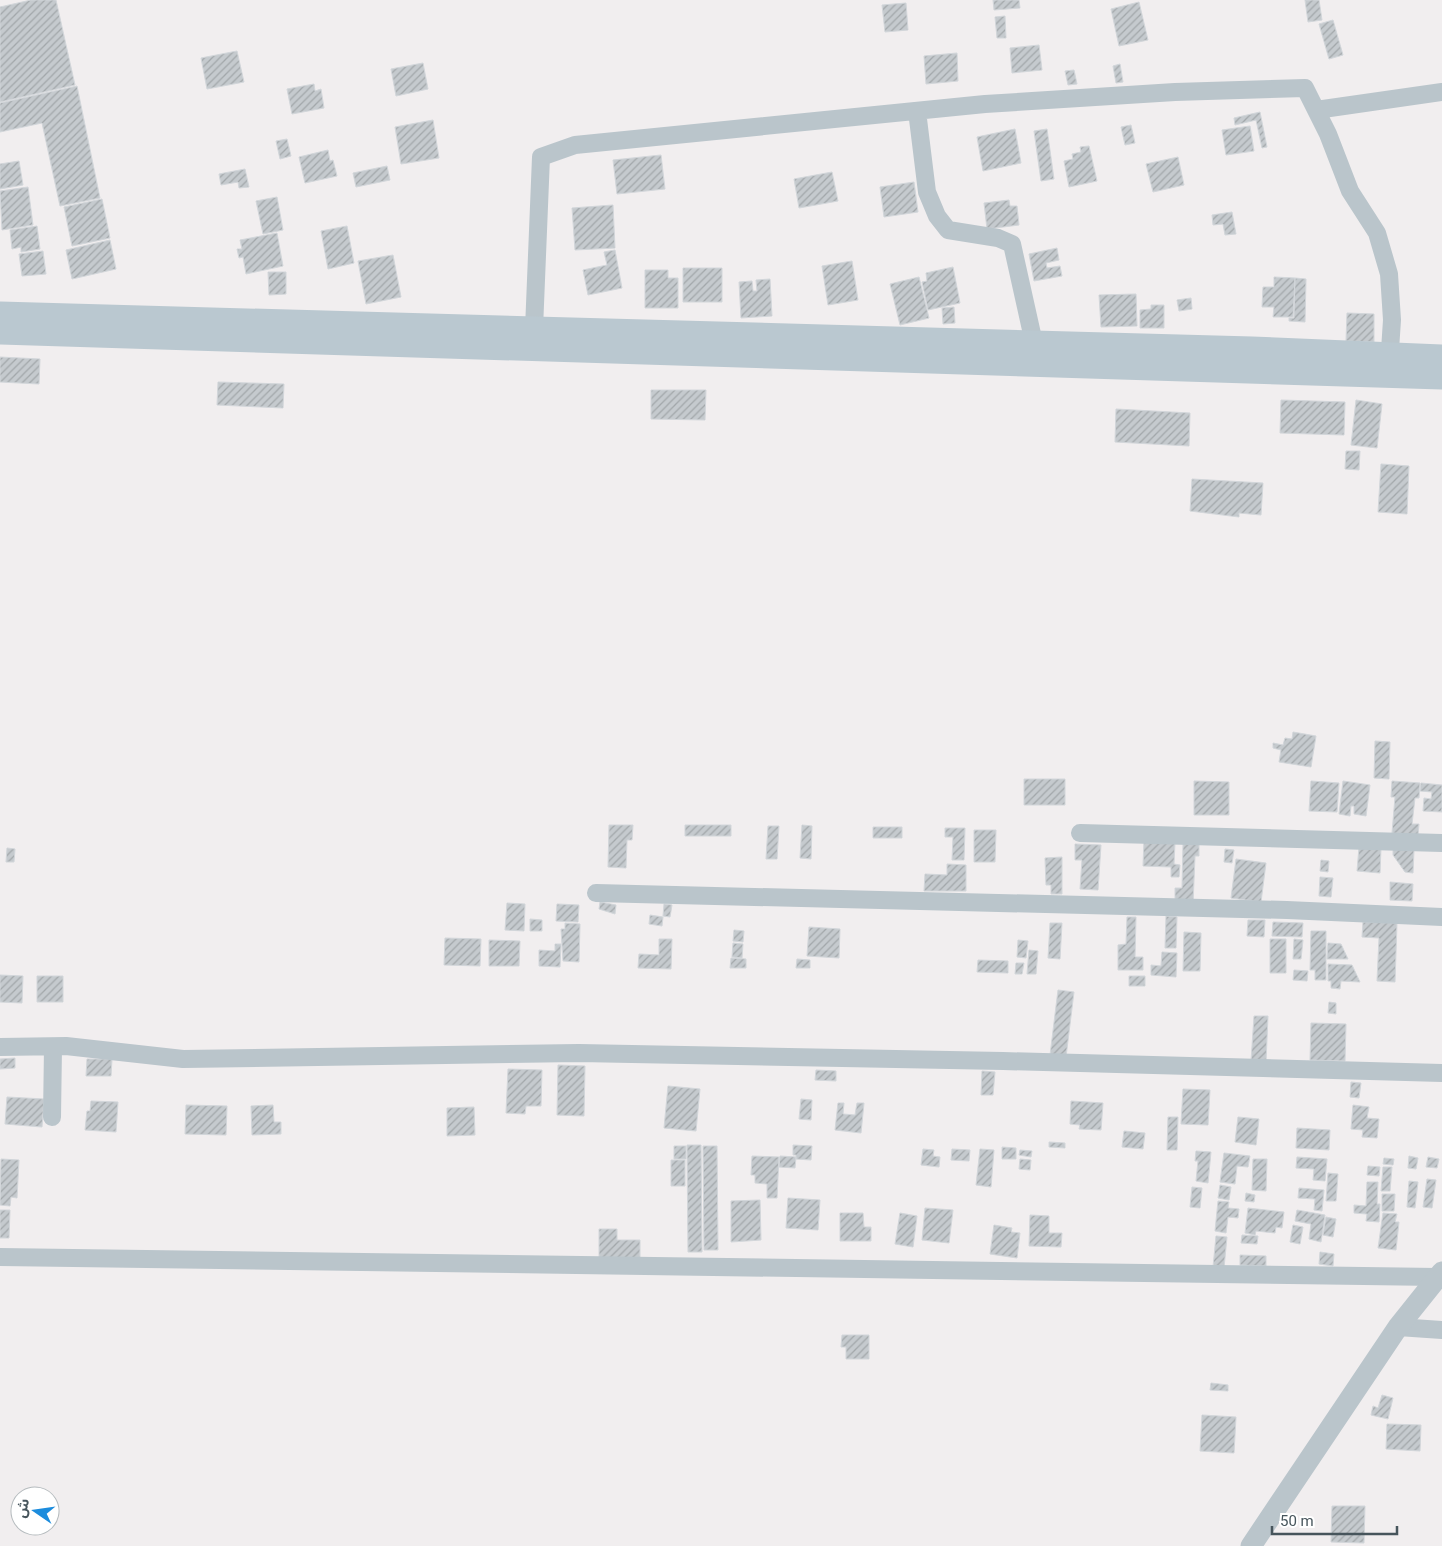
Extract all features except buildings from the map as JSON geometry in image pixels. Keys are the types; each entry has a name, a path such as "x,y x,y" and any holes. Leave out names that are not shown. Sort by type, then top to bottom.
{"main road":[{"path":"0,314 52,325"},
{"path":"0,332 52,325 1389,366 1442,357"},
{"path":"509,338 534,329 1034,342 1389,366 1442,377"}],"street":[{"path":"534,329 541,157 575,145 917,111 1174,92 1305,88 1328,134 1350,191 1377,233 1389,274 1392,320 1389,366"},
{"path":"1316,110 1442,92"},
{"path":"917,111 927,192 937,216 948,230 998,238 1012,244 1034,342"},
{"path":"1080,833 1442,843"},
{"path":"596,893 1287,910 1442,917"},
{"path":"52,1117 53,1046"},
{"path":"0,1047 53,1046 183,1059 579,1053 1442,1073"},
{"path":"0,1257 1440,1274"},
{"path":"1251,1546 1398,1327 1440,1274"},
{"path":"1398,1327 1442,1330"}]}
